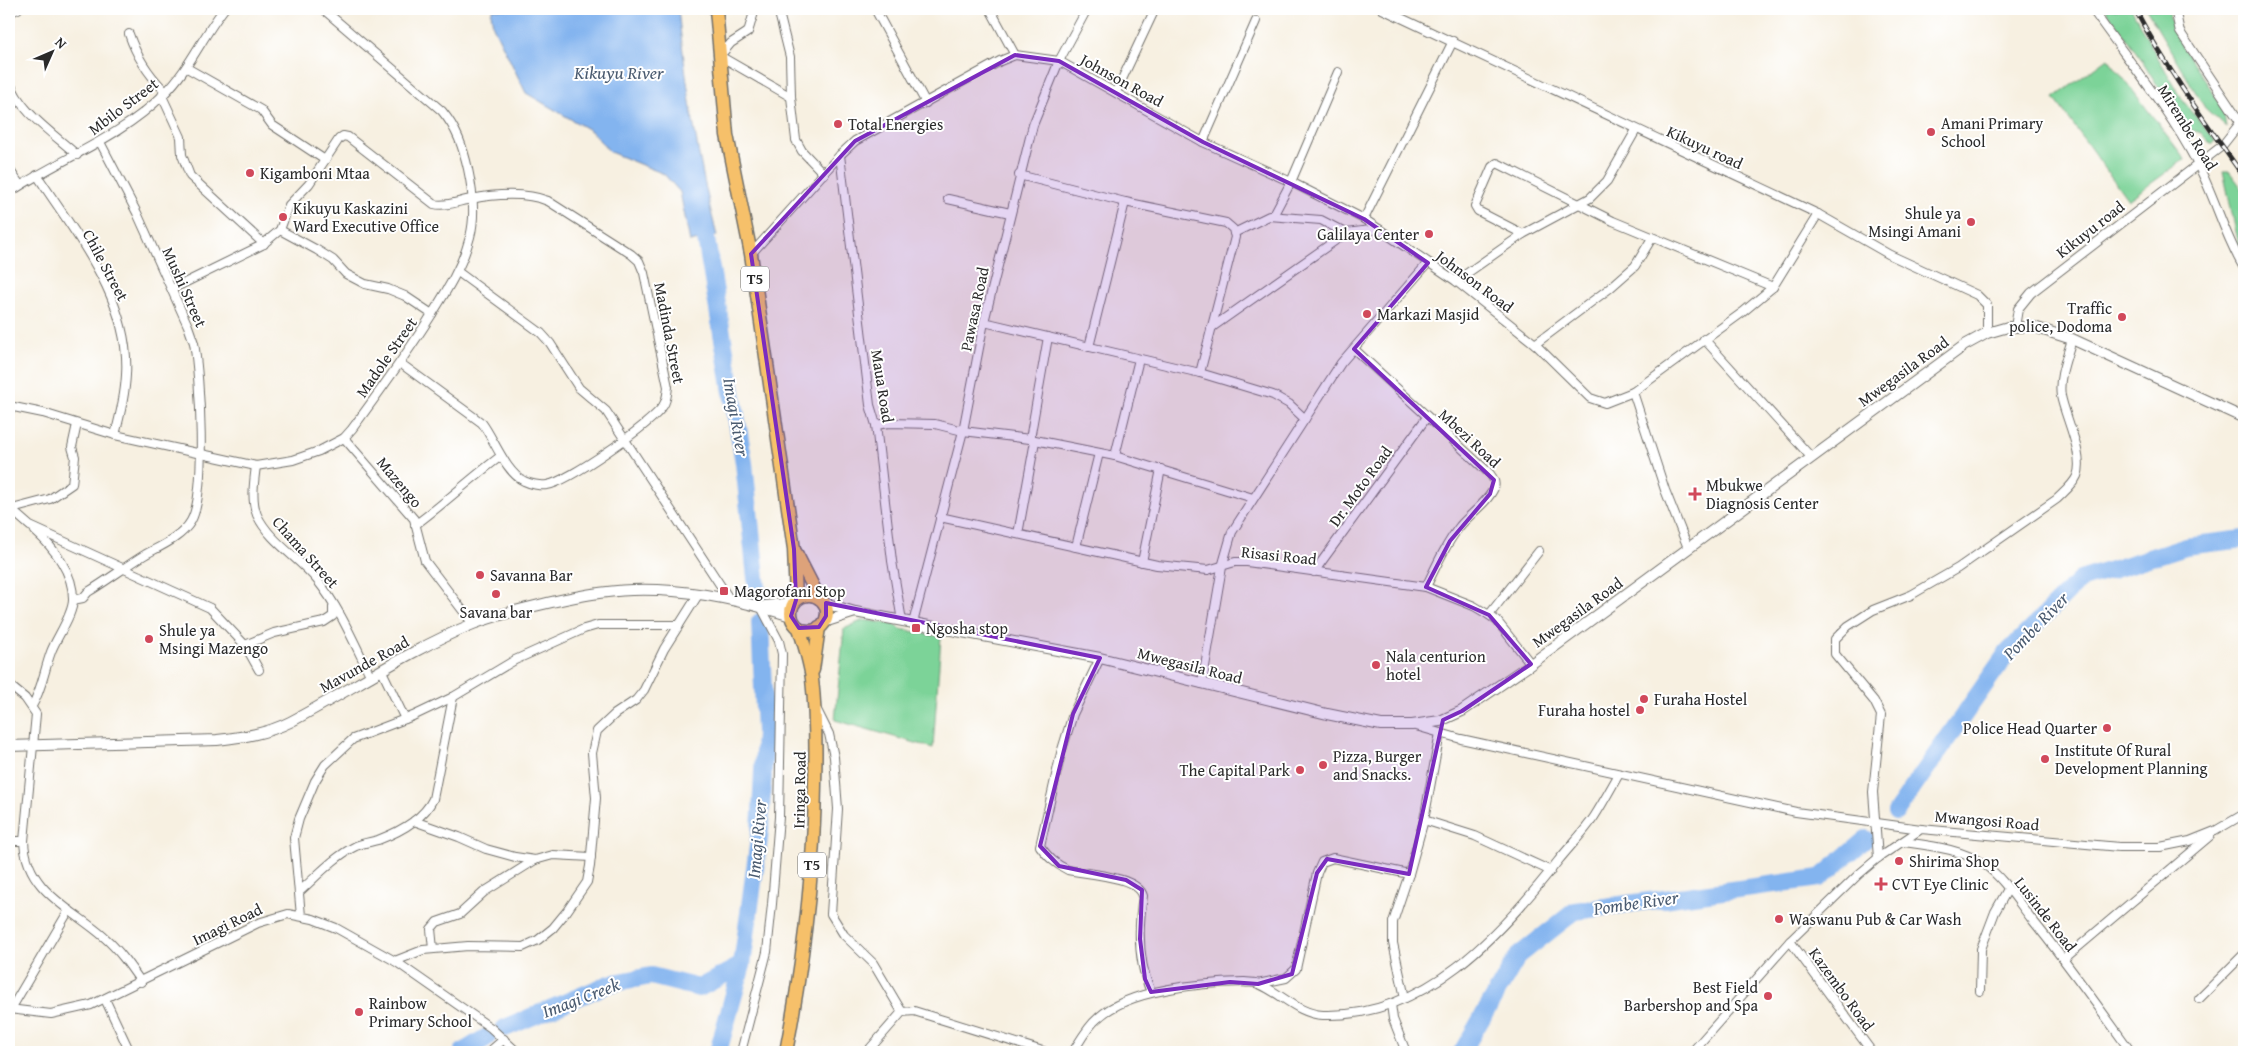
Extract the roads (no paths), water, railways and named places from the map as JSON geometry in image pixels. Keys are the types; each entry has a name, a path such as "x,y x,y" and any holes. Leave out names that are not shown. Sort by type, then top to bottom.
{"highway":[{"name":"T5","path":"716,9 727,135 751,254 794,549 795,601 792,616 799,628 812,677"},
{"name":"T5","path":"794,549 821,600 826,616 822,625 812,677"},
{"path":"795,601 807,595 821,600"},
{"path":"799,628 806,630 822,625"},
{"name":"Iringa Road","path":"786,1052 809,912 815,830 816,736 812,677"}],"street":[{"path":"9,13 18,9"},
{"name":"Mbilo Street","path":"9,192 100,142 162,96 187,68 224,9"},
{"path":"755,9 748,32 731,43 720,56 791,97"},
{"path":"778,9 789,52 791,97 798,146 824,174"},
{"path":"875,9 926,104"},
{"path":"990,9 1015,55"},
{"name":"Pawasa Road","path":"913,623 963,431 984,322 1032,125 1059,60 1087,9"},
{"path":"1116,92 1155,9"},
{"name":"Kikuyu road","path":"1382,9 1818,214 1890,255 1977,295 1987,305 1987,333"},
{"name":"Mirembe Road","path":"2092,9 2180,133 2198,163 2233,250 2244,268"},
{"path":"2175,9 2180,32 2243,123"},
{"name":"Madole Street","path":"9,406 115,435 256,466 293,460 319,451 344,438 400,363 458,272 471,236 474,198 463,148 458,134 450,121 442,111 328,10"},
{"path":"1203,142 1256,21"},
{"path":"129,34 134,48 151,77 164,90 162,96 181,137 182,155 190,176 264,244"},
{"path":"1364,219 1453,41"},
{"path":"751,254 840,155 855,142 926,104 982,70 1015,55 1059,60"},
{"name":"Johnson Road","path":"1059,60 1203,142 1291,182 1364,219 1456,281 1535,344 1590,398 1605,403 1632,392 1743,312 1773,287 1818,214"},
{"path":"172,289 264,244 280,230 289,205 309,184 325,160 272,125 261,110 187,68"},
{"path":"1273,216 1291,182 1338,72"},
{"path":"9,81 13,91 28,111 77,155"},
{"name":"Kikuyu road","path":"2015,327 2018,309 2031,293 2222,146 2243,123"},
{"path":"1456,281 1523,234 1590,198 1607,181 1636,130"},
{"name":"Madinda Street","path":"325,160 339,139 343,136 348,137 434,204 441,205 474,198 535,196 548,201 632,254 639,262 644,273 668,387 664,405 624,440 565,478 547,485 523,481 502,456 482,423 400,363"},
{"name":"Mushi Street","path":"74,600 83,598 88,592 165,544 191,522 197,504 201,455 194,343 172,289 137,213 100,142"},
{"name":"Maua Road","path":"840,155 870,405 876,425 892,561 902,621"},
{"path":"1523,234 1483,214 1475,206 1492,167 1497,163 1577,204 1652,238 1773,287"},
{"path":"9,169 20,185"},
{"name":"Chile Street","path":"37,175 94,264 118,317 125,348 126,375 115,435"},
{"path":"1019,175 1125,202 1226,222 1235,237 1200,374"},
{"path":"948,199 1010,213"},
{"path":"1089,347 1125,202"},
{"path":"1234,233 1273,216 1321,220 1346,233"},
{"path":"1211,328 1346,233 1379,229"},
{"path":"280,230 318,250 346,274 365,284 388,289 405,296 432,314"},
{"path":"1535,344 1610,288 1635,266 1652,238"},
{"path":"1202,684 1222,567 1229,538 1342,362 1428,263"},
{"path":"458,272 541,333 550,343 578,388 606,411 730,600"},
{"path":"984,322 1200,374 1273,395 1289,404 1305,419"},
{"name":"Mwegasila Road","path":"821,600 855,612 1100,658 1202,684 1381,725 1440,721 1462,712 1531,664 1810,457 1965,345 1987,333 2015,327 2034,327 2072,339 2244,418"},
{"path":"1018,534 1048,337"},
{"path":"1704,339 1810,457"},
{"path":"1878,858 1873,792 1881,715 1874,701 1835,654 1835,639 1848,626 1873,610 1911,595 1958,568 2057,499 2070,486 2078,472 2078,466 2076,448 2061,395 2061,385 2072,339"},
{"name":"Mbezi Road","path":"1354,350 1490,474 1494,480 1494,486 1450,541 1426,587"},
{"path":"1115,456 1139,359"},
{"path":"1632,392 1665,490 1688,548"},
{"name":"Dr. Moto Road","path":"1314,572 1428,417"},
{"path":"876,425 889,423 935,424 963,431 1032,440 1115,456 1253,498"},
{"path":"11,511 50,500 72,484 75,457 72,448 77,424"},
{"name":"Mazengo","path":"344,438 408,512 415,525 425,560 473,624"},
{"path":"1076,547 1098,453"},
{"path":"415,525 455,494 471,478 502,456"},
{"name":"Chama Street","path":"256,466 253,488 256,513 263,526 318,580 333,604 371,677"},
{"path":"1142,562 1161,470"},
{"path":"11,511 51,546 68,577 74,600 44,670 41,691 32,706"},
{"name":"Risasi Road","path":"940,517 1142,562 1195,570 1222,567 1235,562 1247,562 1426,587 1474,606 1489,615 1497,621 1531,664"},
{"path":"30,526 210,608 245,646 259,670"},
{"path":"1489,615 1540,551"},
{"name":"Mavunde Road","path":"9,746 217,740 248,737 273,730 290,722 382,671 473,624 508,612 591,593 662,590 730,600 792,616"},
{"path":"395,961 423,950 468,946 523,947 538,940 553,928 579,896 587,882 592,857 596,798 592,753 598,731 614,714 636,700 644,690 679,625 698,595"},
{"path":"741,1052 767,952 779,816 782,654 779,641 761,607 795,601"},
{"path":"245,646 274,632 324,622 333,616 333,604"},
{"path":"822,625 855,612"},
{"path":"301,916 294,838 306,800 315,780 325,765 353,739 405,719 453,697 515,660 584,629 598,625 679,625"},
{"path":"1100,658 1073,714 1061,754 1040,846 1050,859 1068,870 1126,880 1137,885 1142,890 1140,938 1145,979 1151,992"},
{"path":"382,671 405,719"},
{"path":"9,685 32,706 36,714 24,840 25,857 32,874 50,895 105,938 123,956 141,982"},
{"path":"299,892 328,866 356,846 378,840 414,821 429,806 433,799 453,697"},
{"path":"814,703 828,734 835,773 838,809 831,914 844,935 873,963 902,1012"},
{"path":"1412,724 1460,739 1796,812 1921,828"},
{"path":"1405,998 1392,932 1393,922 1424,820 1440,733"},
{"path":"1258,984 1293,1006 1322,1015 1357,1013 1391,1004 1405,998 1450,973 1488,941 1534,892 1594,817 1619,774"},
{"name":"Mwangosi Road","path":"1692,1052 1790,941 1878,858 1904,842 1921,828 2119,847 2160,847 2190,841 2215,831 2244,814"},
{"path":"1424,820 1475,836 1551,871"},
{"path":"414,821 486,849 535,860"},
{"path":"2064,959 2215,831"},
{"path":"9,840 24,840"},
{"name":"Lusinde Road","path":"1904,842 1937,846 1972,858 1985,866 2008,889 2064,959 2131,1052"},
{"path":"433,949 431,929 437,922 460,914 484,892 535,860 553,855 592,857"},
{"path":"1073,1052 1097,1019 1110,1009 1151,992 1230,982 1258,984 1286,978 1296,969 1317,873 1322,862 1333,858 1409,874"},
{"path":"1980,991 1982,950 1995,912 2008,889"},
{"path":"10,1009 69,910"},
{"name":"Imagi Road","path":"10,1009 51,1014 70,1011 105,999 258,923 288,914 301,916 336,928 395,961 432,985 504,1039 517,1052"},
{"name":"Kazembo Road","path":"1790,941 1872,1052"},
{"path":"2199,999 2244,954"},
{"path":"105,999 130,1052"},
{"path":"1391,1004 1393,1019 1406,1052"},
{"path":"867,1052 902,1012 914,1011 1046,1052"},
{"path":"489,1052 504,1039"}],"water":[{"name":"Kikuyu River","path":"493,9 678,9 693,123 717,236 690,242 680,192 664,174 610,152 591,131 526,93 493,26 491,13"}],"waterway":[{"name":"Imagi River","path":"706,239 744,463 758,597"},
{"name":"Pombe River","path":"1896,812 2007,653 2080,580 2186,546 2244,539"},
{"name":"Imagi River","path":"718,1052 742,965 760,831 765,732 760,622"},
{"name":"Pombe River","path":"1462,1052 1518,956 1575,911 1820,878 1866,839"},
{"name":"Imagi Creek","path":"505,1028 609,984 651,976 699,988 742,965"},
{"name":"Imagi Creek","path":"463,1052 487,1037"}],"railway":[{"path":"2135,9 2173,74 2244,177"}],"place":[{"name":"Total Energies","path":"838,124"},
{"name":"Amani Primary School","path":"1931,132"},
{"name":"Kigamboni Mtaa","path":"250,173"},
{"name":"Kikuyu Kaskazini Ward Executive Office","path":"283,217"},
{"name":"Shule ya Msingi Amani","path":"1971,222"},
{"name":"Galilaya Center","path":"1429,234"},
{"name":"Markazi Masjid","path":"1367,314"},
{"name":"Traffic police, Dodoma","path":"2122,317"},
{"name":"Mbukwe Diagnosis Center","path":"1695,494"},
{"name":"Savanna Bar","path":"480,575"},
{"name":"Magorofani Stop","path":"724,591"},
{"name":"Savana bar","path":"496,594"},
{"name":"Ngosha stop","path":"916,628"},
{"name":"Shule ya Msingi Mazengo","path":"149,639"},
{"name":"Nala centurion hotel","path":"1376,665"},
{"name":"Furaha Hostel","path":"1644,699"},
{"name":"Furaha hostel","path":"1640,710"},
{"name":"Police Head Quarter","path":"2107,728"},
{"name":"Institute Of Rural Development Planning","path":"2045,759"},
{"name":"Pizza, Burger and Snacks.","path":"1323,765"},
{"name":"The Capital Park","path":"1300,770"},
{"name":"Shirima Shop","path":"1899,861"},
{"name":"CVT Eye Clinic","path":"1881,884"},
{"name":"Waswanu Pub & Car Wash","path":"1779,919"},
{"name":"Best Field Barbershop and Spa","path":"1768,996"},
{"name":"Rainbow Primary School","path":"359,1012"}]}
